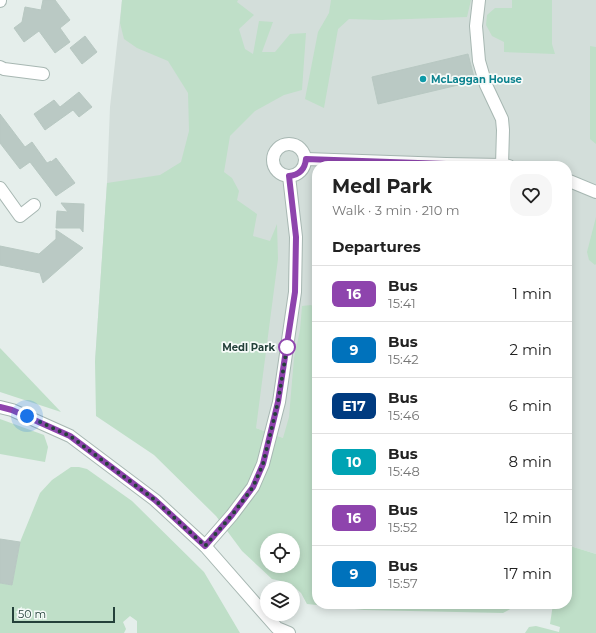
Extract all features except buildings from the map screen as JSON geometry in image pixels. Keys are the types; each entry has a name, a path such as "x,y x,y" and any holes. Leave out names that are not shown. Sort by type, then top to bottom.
{"street":[{"path":"479,0 476,26 479,62 486,85 502,120 505,161"},
{"path":"0,67 4,69 43,74"},
{"path":"290,143 301,147 306,159 301,171 298,174 289,176 278,172 273,162 273,156 279,146 290,143"},
{"path":"306,159 362,161"},
{"path":"205,546 232,515 253,487 263,464 278,402 295,292 296,237 289,176"},
{"path":"572,182 596,192"},
{"path":"0,188 20,216 34,205"},
{"path":"0,408 12,410 70,436 155,500 205,546 277,628 289,633"}],"shaded area":[{"path":"122,0 596,0 596,554 572,547 572,161 312,161 312,449 256,428 95,362 107,183 110,107"}],"green space":[{"path":"122,0 238,0 237,2 254,15 239,29 245,49 253,54 259,21 273,22 262,52 275,52 290,34 306,33 302,90 284,95 255,111 230,136 224,172 232,178 239,191 237,200 257,214 253,236 270,241 277,224 278,259 256,428 283,438 289,417 294,358 300,330 302,306 312,306 312,605 307,604 300,592 300,581 281,581 272,579 266,573 300,573 300,533 260,533 260,568 242,551 216,516 154,455 96,416 95,362 107,183 160,175 181,162 189,131 188,93 168,61 137,48 124,39 120,23"},
{"path":"331,0 471,0 467,17 380,20 349,19 338,29 324,108 305,99 318,32 329,13"},
{"path":"512,0 552,0 552,44 555,54 504,52 504,42 492,36 486,25 487,15 495,8 512,8"},
{"path":"590,46 596,47 596,144 590,139"},
{"path":"596,217 595,265 589,260 587,252"},
{"path":"0,348 61,412 0,392"},
{"path":"0,419 44,435 48,447 45,462 0,454"},
{"path":"71,467 87,469 132,501 204,572 240,633 137,633 137,621 130,616 123,622 126,629 124,633 0,633 0,583 12,585 20,542 40,493 52,480"},
{"path":"572,547 596,554 596,633 525,633 529,627 536,626 559,632 560,627 550,624 552,609 572,609"},
{"path":"354,609 510,609 503,613 364,610"}],"bus line":[{"name":"16","path":"0,407 12,410 70,436 155,500 205,546 232,515 253,487 263,464 278,402 295,292 296,237 289,176 298,174 301,171 304,167 306,159 362,161"}],"place":[{"name":"McLaggan House","path":"423,79"},
{"name":"Medl Park","path":"287,347"}],"route":[{"path":"27,416 70,436 155,500 205,546 232,515 253,487 263,464 278,402 287,347"}]}
